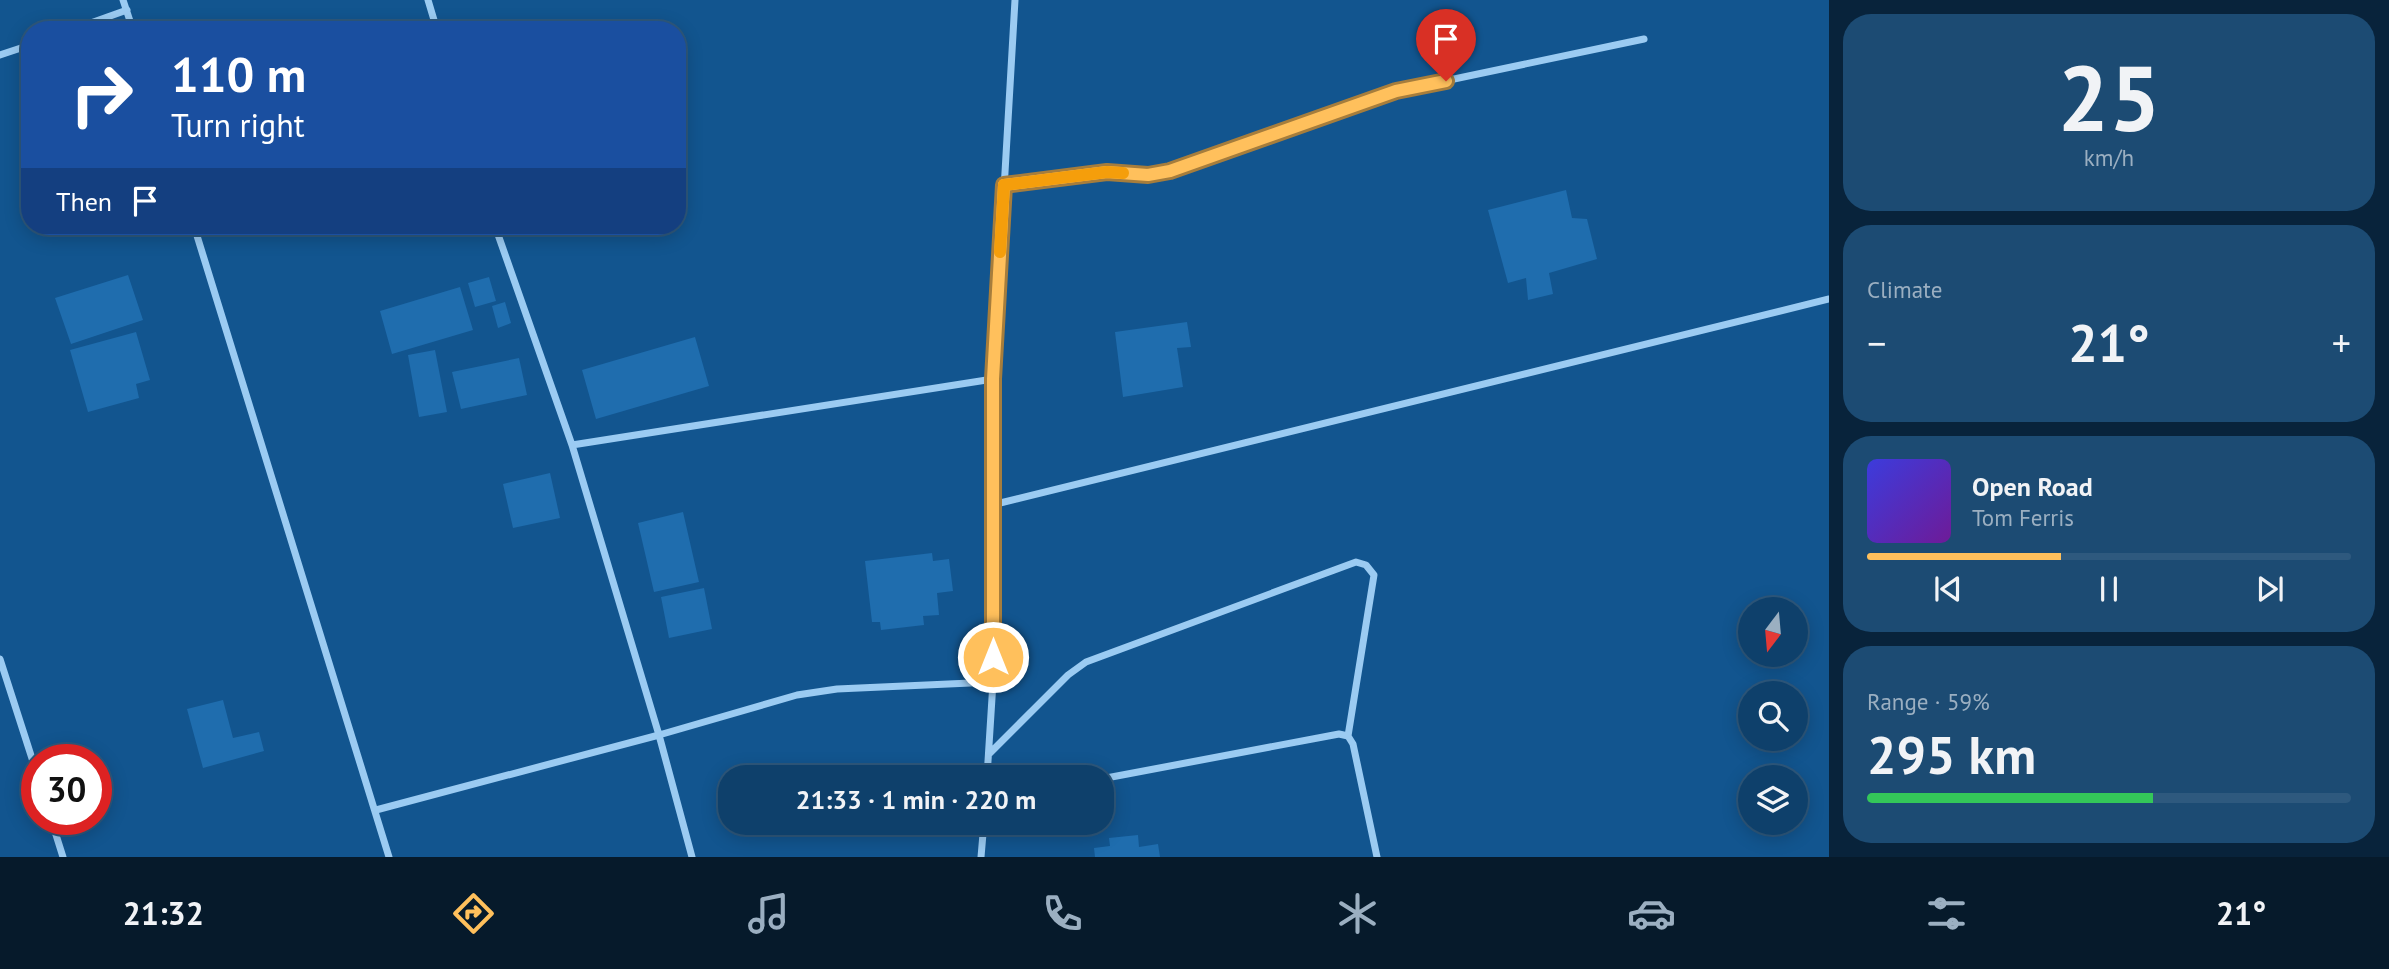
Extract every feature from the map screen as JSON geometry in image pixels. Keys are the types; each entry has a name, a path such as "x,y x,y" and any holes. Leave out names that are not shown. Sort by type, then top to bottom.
{"street":[{"path":"123,0 130,21"},
{"path":"428,0 434,21"},
{"path":"988,765 993,682 993,379 1015,0"},
{"path":"96,21 127,10"},
{"path":"1004,185 1107,172 1148,175 1170,171 1396,91 1644,39"},
{"path":"0,55 21,48"},
{"path":"197,235 389,857"},
{"path":"498,235 572,445 659,735 692,857"},
{"path":"992,505 1829,299"},
{"path":"572,445 993,379"},
{"path":"989,754 1068,675 1086,662 1356,562 1366,565 1374,575 1348,736 1353,744 1377,857"},
{"path":"0,659 27,744"},
{"path":"376,810 659,735 797,695 837,689 993,682"},
{"path":"1114,777 1339,734 1348,736"},
{"path":"56,835 63,857"},
{"path":"981,857 983,835"}],"building":[{"path":"1566,190 1572,218 1587,219 1597,259 1549,273 1553,294 1528,300 1526,278 1508,283 1488,210"},
{"path":"128,275 143,320 71,344 55,298"},
{"path":"489,277 496,301 475,307 468,283"},
{"path":"460,287 473,330 392,354 380,311"},
{"path":"505,302 511,323 498,328 492,306"},
{"path":"1187,322 1191,347 1177,348 1183,387 1123,397 1115,332"},
{"path":"136,332 150,380 136,384 139,398 88,412 70,350"},
{"path":"695,337 709,386 596,419 582,370"},
{"path":"435,350 447,412 419,417 408,355"},
{"path":"519,358 527,395 461,409 452,372"},
{"path":"550,473 560,518 513,528 503,484"},
{"path":"683,512 699,582 654,592 638,523"},
{"path":"932,553 933,561 949,559 953,591 937,593 939,615 923,616 924,625 881,630 880,622 872,622 865,561"},
{"path":"704,588 712,629 669,638 661,597"},
{"path":"223,700 233,738 259,732 264,751 203,768 187,709"},
{"path":"1138,835 1139,847 1158,844 1160,857 1095,857 1094,848 1110,846 1109,838"}],"slow traffic":[{"path":"1000,252 1004,185 1107,172 1123,173"}],"route":[{"path":"993,657 991,463 1004,185 1107,172 1148,175 1170,171 1396,91 1446,81"}]}
